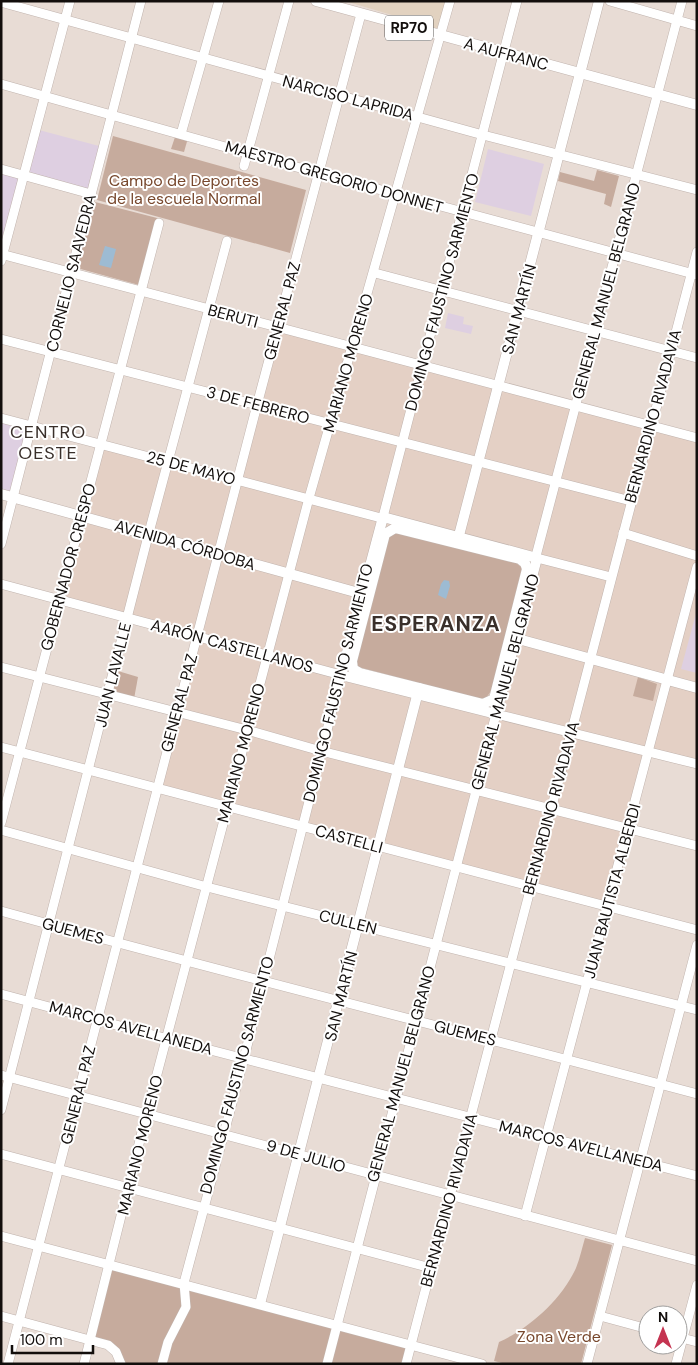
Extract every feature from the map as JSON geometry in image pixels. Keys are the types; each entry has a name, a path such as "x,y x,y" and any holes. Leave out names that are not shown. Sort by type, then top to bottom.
{"main road":[{"name":"A AUFRANC","path":"316,1 697,105"},
{"name":"SAN MARTÍN","path":"458,540 599,1"},
{"name":"AVENIDA CÓRDOBA","path":"1,494 13,500 364,598"},
{"name":"AVENIDA CÓRDOBA","path":"1,499 13,500"},
{"name":"25 DE MAYO","path":"382,517 520,559 526,566"},
{"name":"DOMINGO FAUSTINO SARMIENTO","path":"352,661 382,517"},
{"name":"25 DE MAYO","path":"395,528 536,557"},
{"name":"DOMINGO FAUSTINO SARMIENTO","path":"341,675 385,534 395,528"},
{"name":"GENERAL MANUEL BELGRANO","path":"483,704 489,703 494,699 536,557"},
{"name":"GENERAL MANUEL BELGRANO","path":"496,714 514,635 526,566"},
{"path":"514,635 591,654 669,677 697,688"},
{"name":"AARÓN CASTELLANOS","path":"352,661 353,669 360,673 496,714"},
{"name":"AARÓN CASTELLANOS","path":"341,675 483,704"},
{"path":"669,677 697,681"},
{"name":"SAN MARTÍN","path":"260,1304 320,1078 418,691"}],"street":[{"path":"2,256 70,1"},
{"name":"CORNELIO SAAVEDRA","path":"1,544 141,1"},
{"path":"181,134 219,1"},
{"path":"244,166 289,1"},
{"name":"MARIANO MORENO","path":"84,1364 147,1112 168,1039 288,576 450,1"},
{"name":"DOMINGO FAUSTINO SARMIENTO","path":"382,517 424,365 517,1"},
{"path":"610,1 697,26"},
{"name":"GENERAL MANUEL BELGRANO","path":"536,557 682,1"},
{"name":"NARCISO LAPRIDA","path":"1,2 483,135 697,190"},
{"name":"GENERAL PAZ","path":"8,1364 237,480 361,14"},
{"name":"MAESTRO GREGORIO DONNET","path":"1,84 318,174 694,275"},
{"path":"1,170 91,194"},
{"name":"GOBERNADOR CRESPO","path":"1,824 159,223"},
{"name":"JUAN LAVALLE","path":"1,1110 6,1076 29,1001 148,538 227,241"},
{"name":"BERNARDINO RIVADAVIA","path":"406,1364 670,351 694,275 697,252"},
{"name":"BERUTI","path":"2,256 71,272 697,438"},
{"path":"374,273 697,358"},
{"name":"3 DE FEBRERO","path":"1,339 330,425 631,500"},
{"name":"25 DE MAYO","path":"1,418 382,517"},
{"path":"623,533 697,556"},
{"name":"25 DE MAYO","path":"536,557 611,577"},
{"name":"JUAN BAUTISTA ALBERDI","path":"525,1216 697,567"},
{"name":"AARÓN CASTELLANOS","path":"1,584 341,675"},
{"path":"1,667 247,730 321,752 697,846"},
{"name":"DOMINGO FAUSTINO SARMIENTO","path":"162,1364 168,1342 186,1307 184,1284 203,1206 244,1058 341,675"},
{"name":"GENERAL MANUEL BELGRANO","path":"326,1364 338,1325 394,1098 496,714"},
{"name":"AARÓN CASTELLANOS","path":"496,714 697,764"},
{"name":"CASTELLI","path":"1,747 227,808 697,930"},
{"name":"CULLEN","path":"1,830 207,887 697,1010"},
{"name":"GUEMES","path":"1,911 262,982 697,1094"},
{"path":"587,1364 697,945"},
{"name":"MARCOS AVELLANEDA","path":"1,994 697,1176"},
{"name":"9 DE JULIO","path":"6,1076 78,1096 147,1112 374,1176 697,1261"},
{"path":"1,1154 203,1206 431,1268"},
{"path":"1,1236 482,1364"},
{"path":"688,1313 697,1285"},
{"path":"1,1316 113,1347 121,1364"},
{"path":"600,1316 638,1326"}],"shaded area":[{"path":"345,1 449,1 442,30"},
{"path":"39,130 99,146 88,191 28,174"},
{"path":"488,149 544,164 531,216 475,202"},
{"path":"1,173 20,178 1,249"},
{"path":"448,313 464,317 463,324 473,326 471,334 445,328"},
{"path":"278,328 697,438 697,764 649,752 608,907 157,789 196,637 59,600 100,444 237,480"},
{"path":"1,422 27,429 12,492 1,489"},
{"path":"697,610 697,673 681,669"}],"green space":[{"path":"176,134 188,138 184,152 171,149"},
{"name":"Campo de Deportes de la escuela Normal","path":"113,136 306,190 290,253 97,200"},
{"path":"597,170 619,176 611,207 604,204 606,194 558,181 560,172 594,181"},
{"path":"95,202 157,218 139,285 77,268"},
{"path":"393,532 514,561 522,568 491,691 486,698 481,699 358,667 355,657 386,536"},
{"path":"118,671 138,677 134,699 116,694 113,689"},
{"path":"638,677 657,684 653,701 633,696"},
{"name":"Zona Verde","path":"585,1238 612,1245 581,1364 506,1364 494,1361 499,1342 533,1321 562,1291 576,1268"},
{"path":"110,1264 411,1345 406,1364 121,1364 116,1352 90,1340"}],"water":[{"path":"105,246 116,249 111,268 99,265"},
{"path":"444,580 449,581 450,586 446,599 438,595"}],"district":[{"name":"CENTRO OESTE","path":"48,442"},
{"name":"ESPERANZA","path":"436,624"}]}
